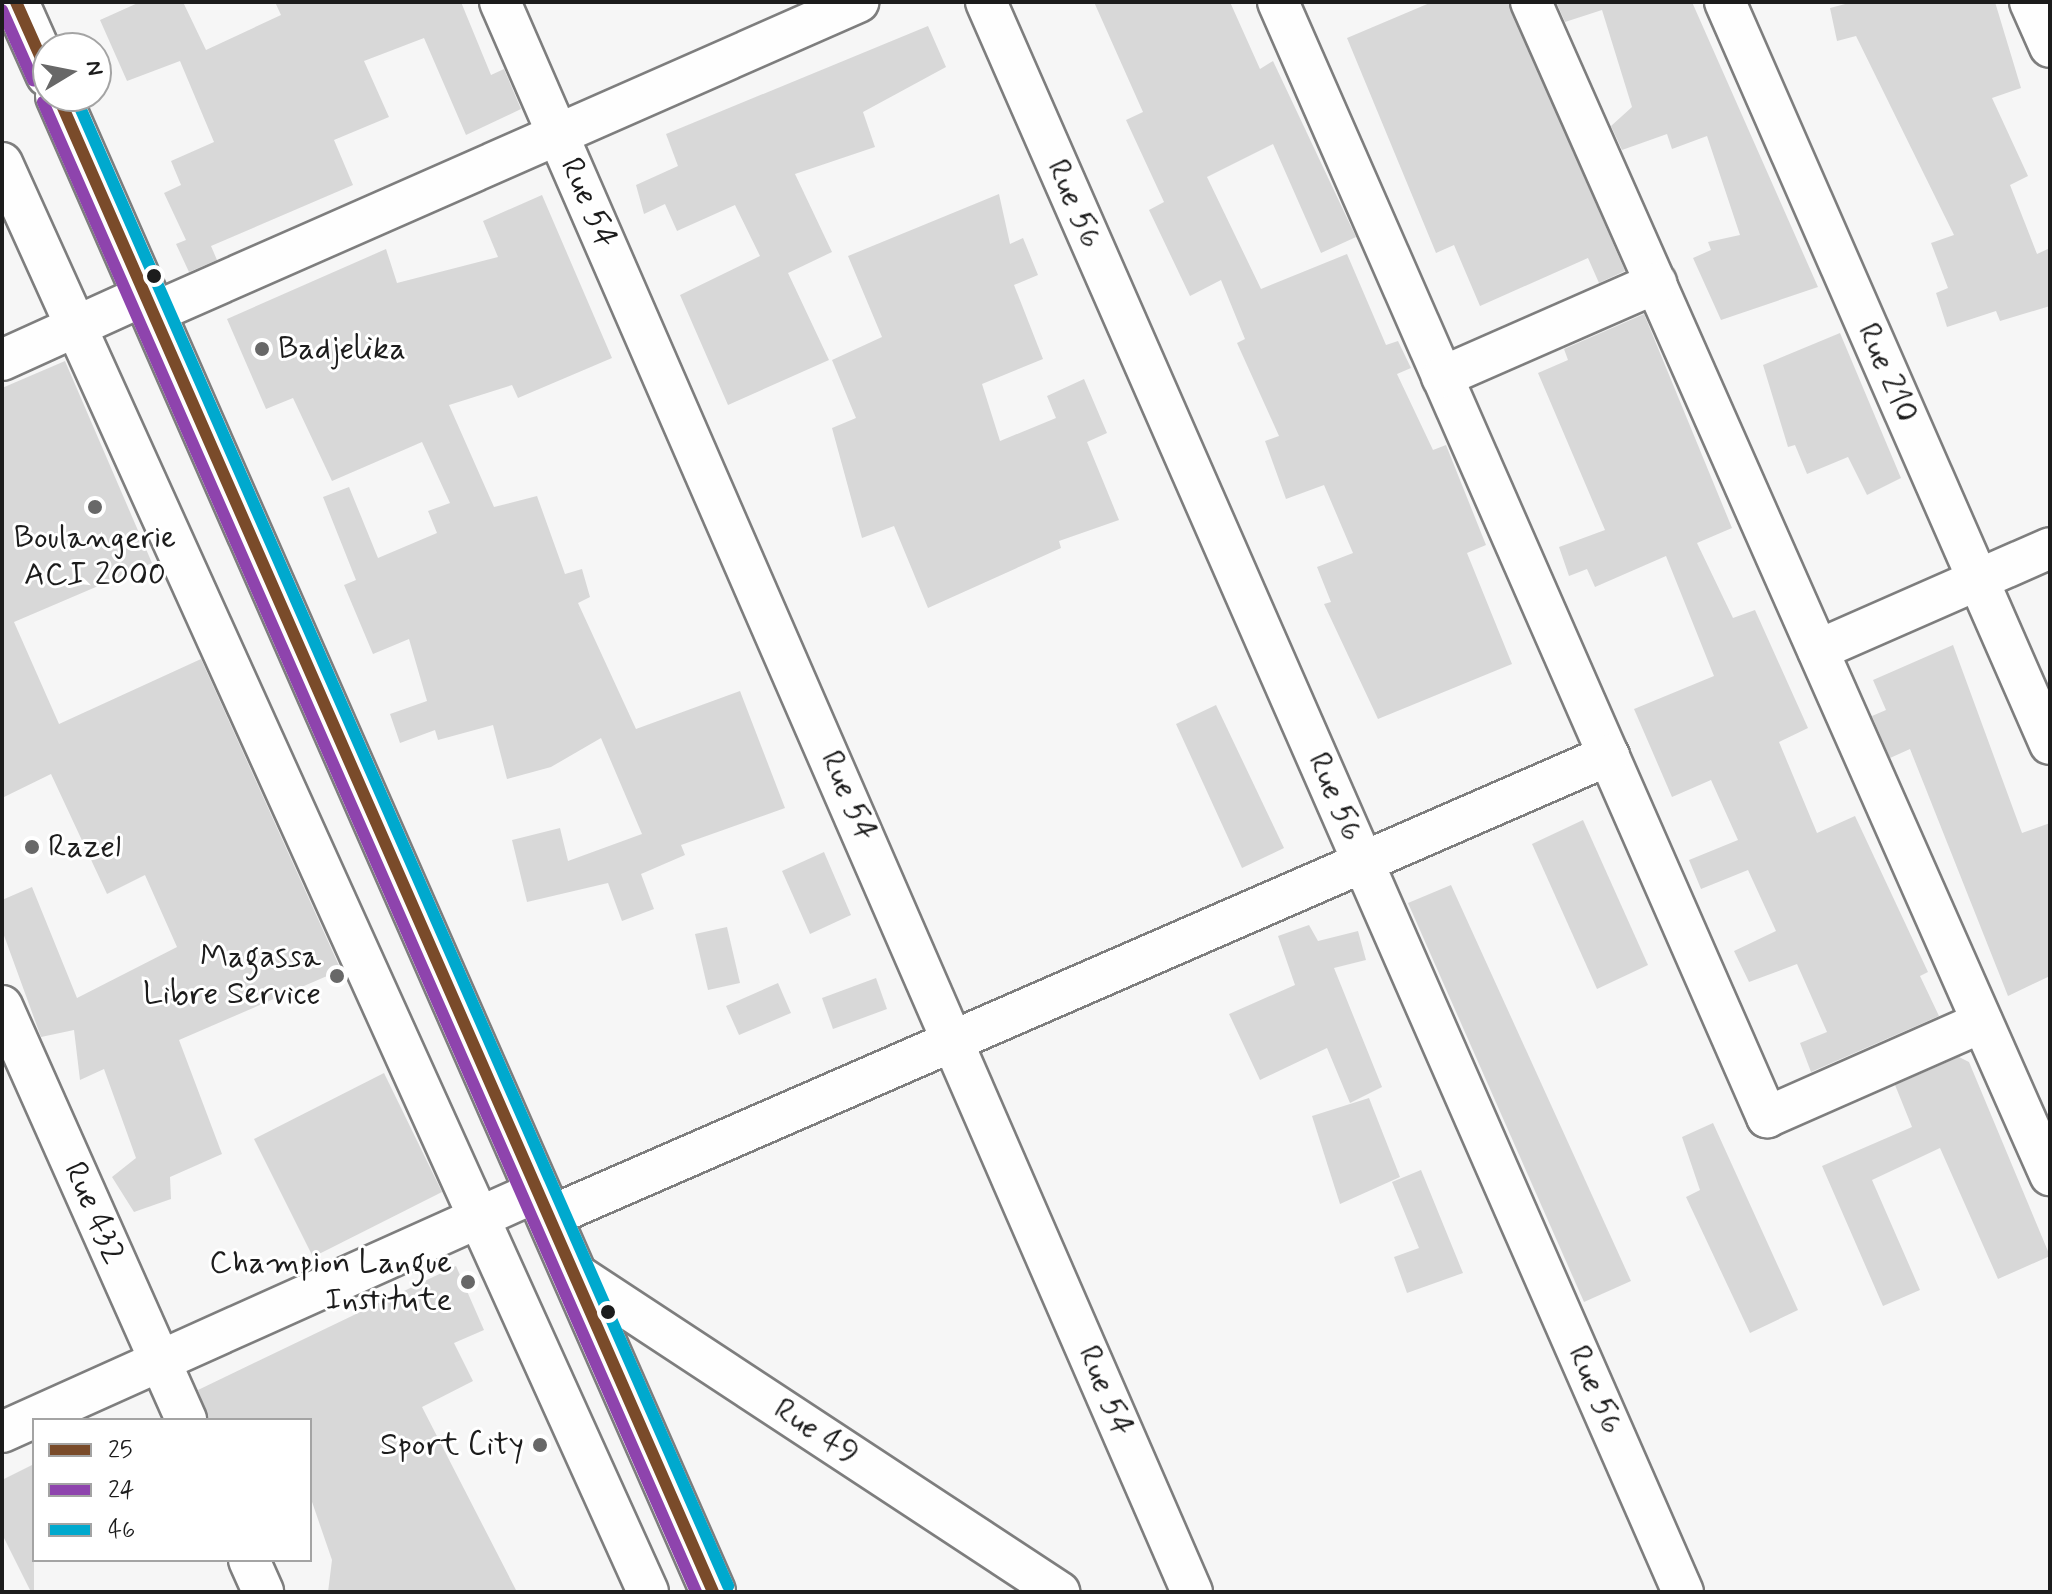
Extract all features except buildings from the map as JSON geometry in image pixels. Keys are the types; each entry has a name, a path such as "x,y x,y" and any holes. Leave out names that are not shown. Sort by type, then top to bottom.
{"main road":[{"path":"16,2 32,38"},
{"path":"65,112 713,1592"}],"street":[{"name":"Rue 54","path":"500,2 954,1038 1192,1592"},
{"path":"2,360 73,327 149,304 558,134 858,2"},
{"name":"Rue 56","path":"986,2 1683,1592"},
{"path":"1278,2 1767,1117 1982,1022"},
{"path":"1531,2 2050,1175"},
{"name":"Rue 210","path":"1725,2 2050,744"},
{"path":"2030,2 2050,47"},
{"path":"2,163 73,327 481,1217 648,1592"},
{"path":"1442,377 1656,283"},
{"path":"1818,650 2050,548"},
{"path":"33,1418 481,1217 543,1204 954,1038 1361,857 1609,755"},
{"name":"Rue 432","path":"2,1006 185,1418"},
{"name":"Rue 49","path":"574,1273 1059,1592"},
{"path":"2,1432 32,1419"},
{"path":"250,1562 263,1592"}],"transit line":[{"name":"25","path":"16,2 32,38"},
{"name":"24","path":"2,10 32,78"},
{"name":"24","path":"47,112 696,1592"},
{"name":"25","path":"65,112 713,1592"},
{"name":"46","path":"82,112 728,1586"}],"place":[{"name":"Badjelika","path":"262,349"},
{"name":"Boulangerie ACI 2000","path":"95,507"},
{"name":"Razel","path":"32,847"},
{"name":"Magassa Libre Service","path":"337,976"},
{"name":"Champion Langue Institute","path":"468,1282"},
{"name":"Sport City","path":"540,1445"}]}
